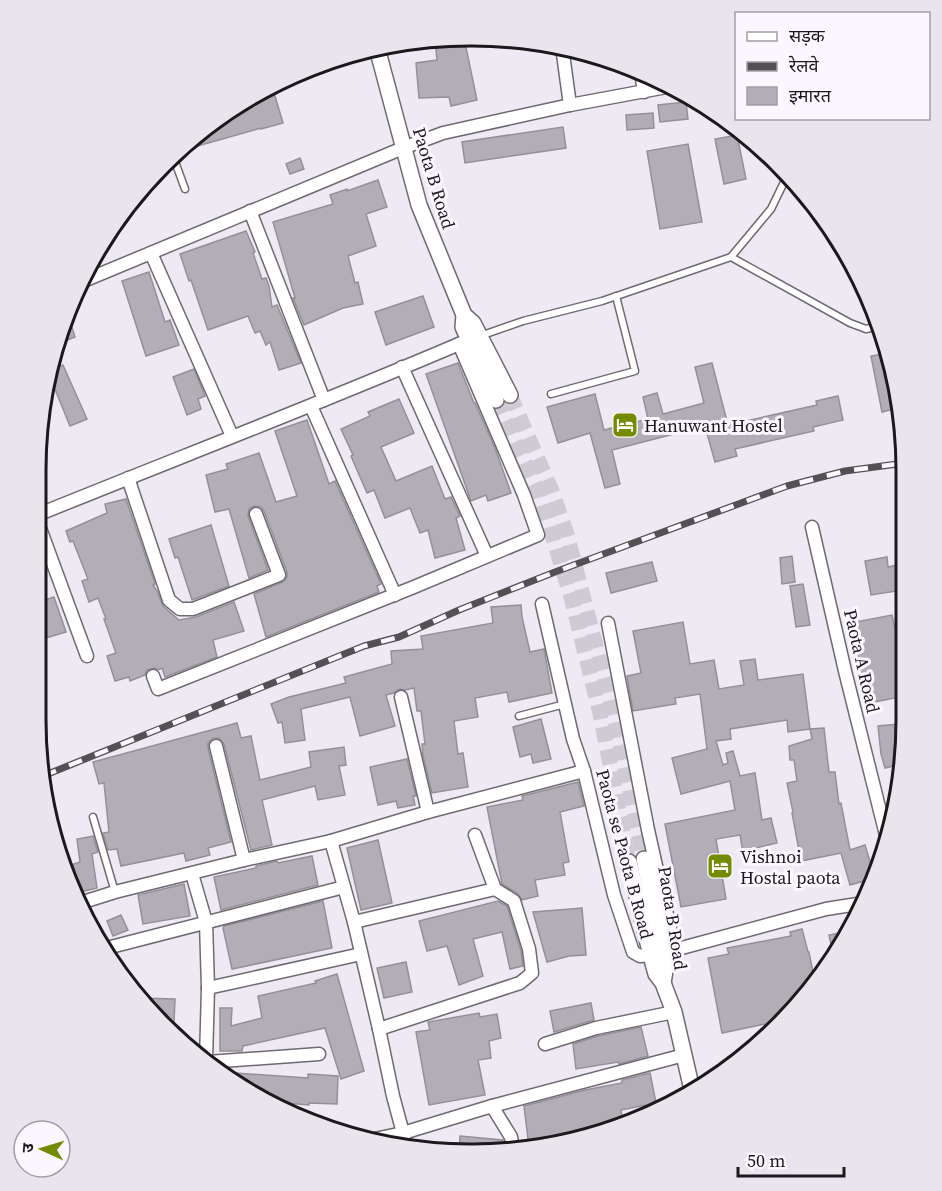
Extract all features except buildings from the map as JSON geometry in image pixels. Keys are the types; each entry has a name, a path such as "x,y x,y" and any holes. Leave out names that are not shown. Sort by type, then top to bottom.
{"street":[{"name":"Paota B Road","path":"379,57 418,205 464,315 462,327 503,398"},
{"path":"563,57 570,105"},
{"path":"643,83 644,92"},
{"path":"93,277 443,133 570,105 657,89"},
{"path":"250,211 324,400"},
{"path":"151,253 232,436"},
{"path":"46,512 469,340 537,535 395,595 158,689 153,676"},
{"path":"402,367 487,556"},
{"path":"311,405 395,595"},
{"path":"128,478 169,600 180,609 192,609 279,575 256,514"},
{"name":"Paota A Road","path":"812,527 883,822"},
{"path":"46,544 87,656"},
{"name":"Paota se Paota B Road","path":"542,604 573,739 584,771 614,895 633,952 640,956 663,953 826,909 853,905"},
{"path":"608,623 648,830 663,953"},
{"path":"400,698 428,812"},
{"path":"216,746 244,860"},
{"path":"87,901 244,860 331,841 428,812 584,771"},
{"path":"379,1029 520,983 532,973 529,949 514,901 495,890 475,835"},
{"path":"331,841 354,922 404,1139"},
{"name":"Paota B Road","path":"637,860 663,953 665,971 663,983 674,1012 691,1083"},
{"path":"192,874 206,922 207,1052"},
{"path":"112,947 344,888"},
{"path":"354,922 495,890"},
{"path":"208,988 361,954"},
{"path":"545,1044 596,1028 674,1012"},
{"path":"218,1060 319,1054"},
{"path":"388,1136 684,1055"},
{"path":"492,1106 511,1137 512,1143"}],"lane":[{"path":"176,166 185,189"},
{"path":"469,340 522,321 602,301 731,256 771,209 783,184"},
{"path":"731,256 850,323 866,329 870,328"},
{"path":"551,394 635,371 616,296"},
{"path":"519,716 566,704"},
{"path":"93,817 115,892"}],"tunnel":[{"path":"510,395 552,491 567,534 613,711 644,859"},
{"path":"496,400 540,496 571,597 600,714 629,862"}],"railway":[{"path":"50,773 364,646 399,637 459,610 555,572 787,486 845,471 896,464"}],"place":[{"name":"Hanuwant Hostel","path":"625,425"},
{"name":"Vishnoi Hostal paota","path":"720,866"}]}
